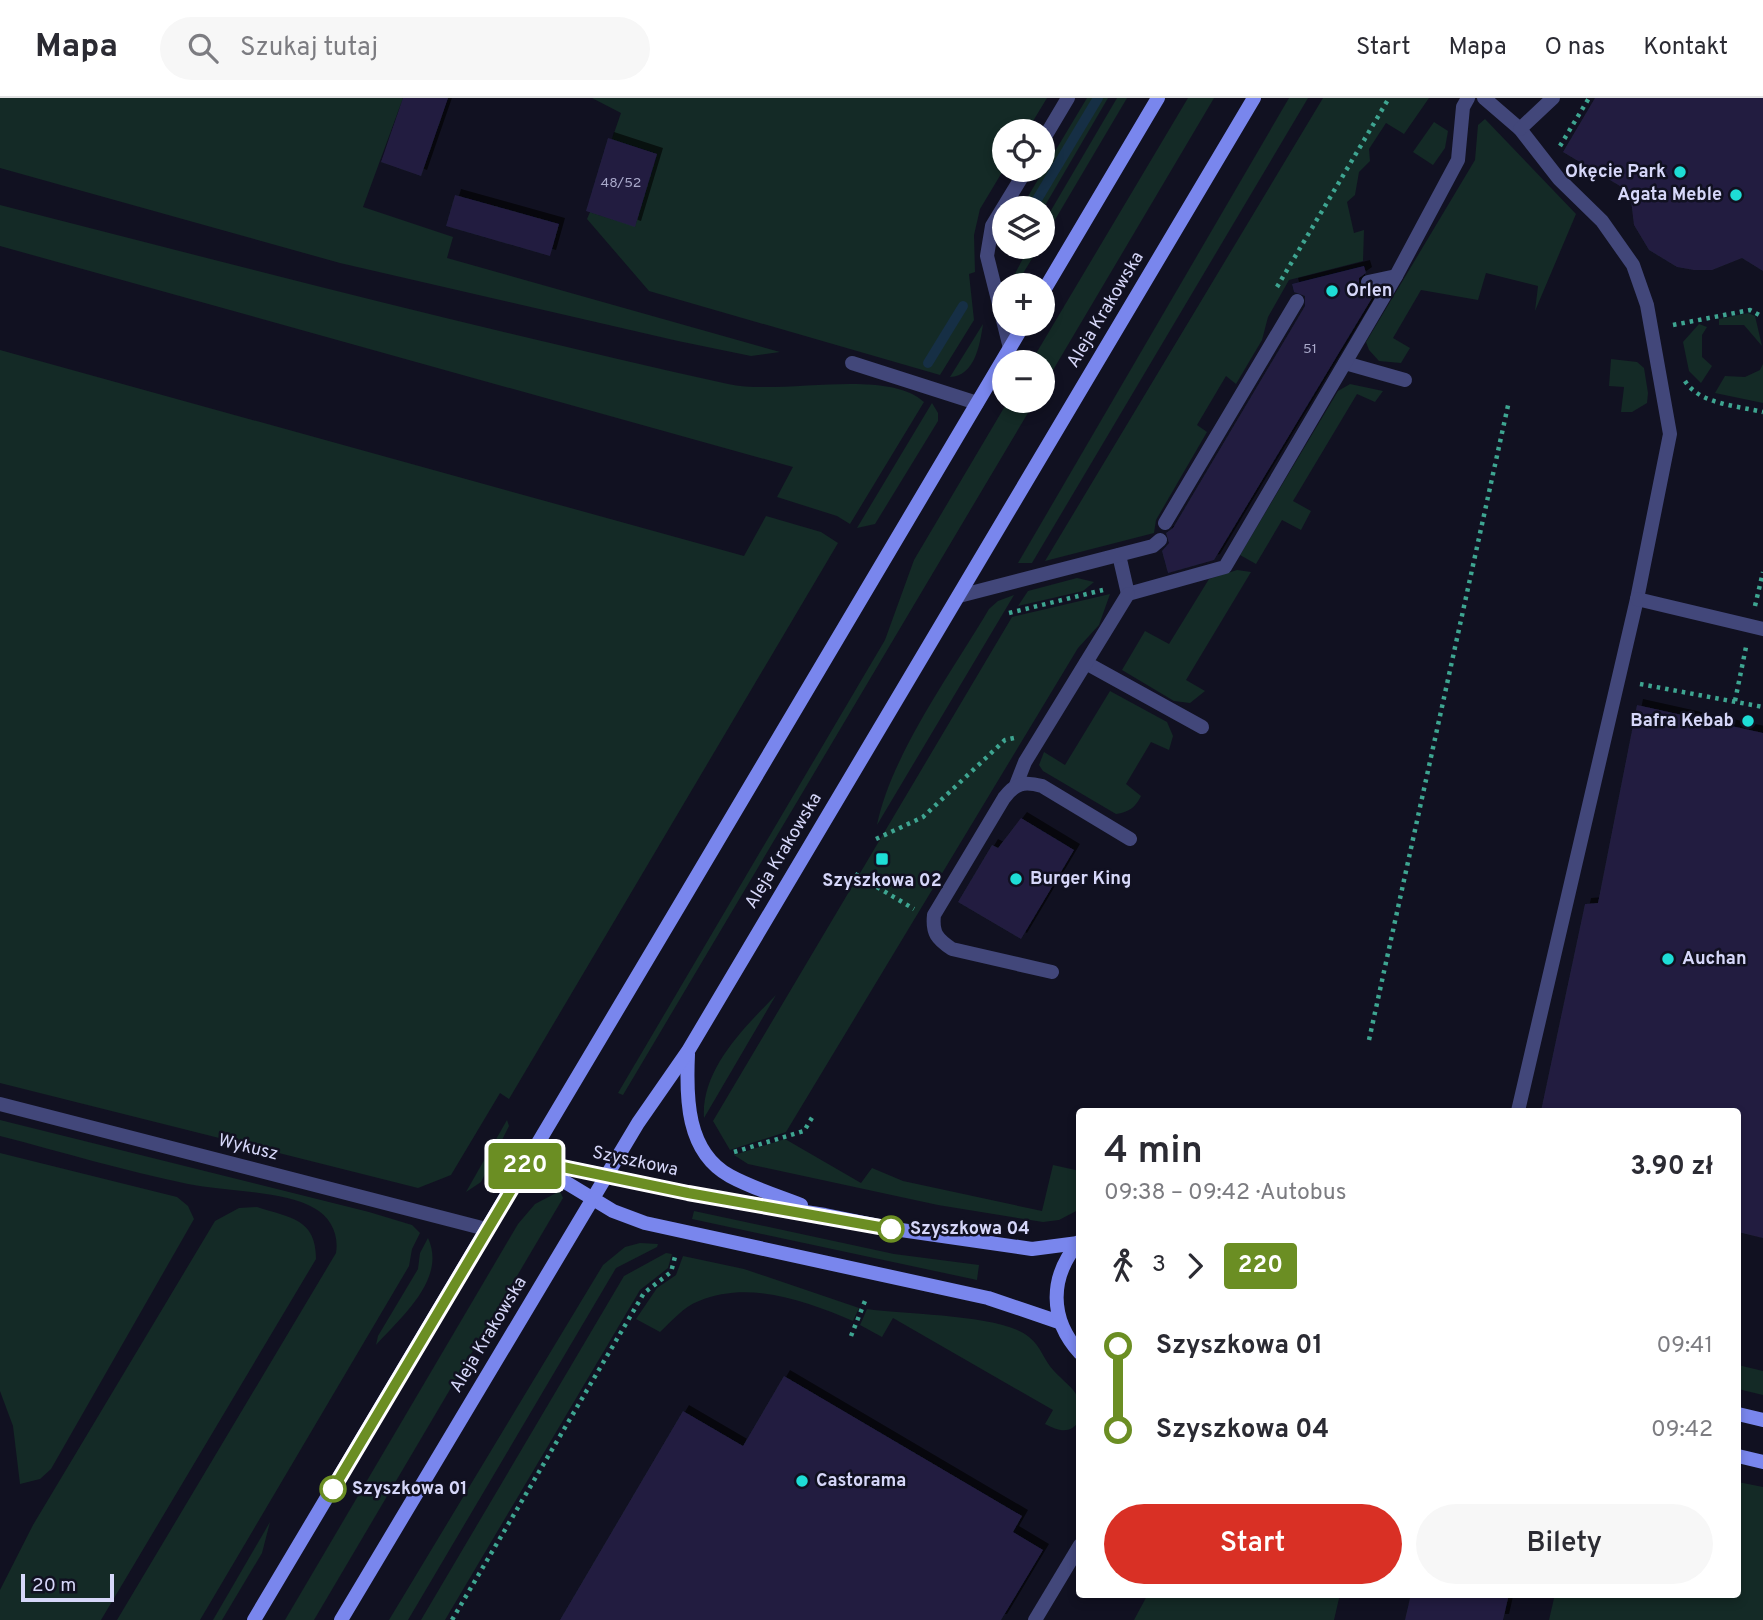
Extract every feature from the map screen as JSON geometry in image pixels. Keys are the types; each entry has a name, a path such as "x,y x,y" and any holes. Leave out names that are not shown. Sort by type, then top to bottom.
{"main road":[{"path":"1054,273 1158,98"},
{"name":"Aleja Krakowska","path":"341,1620 592,1198 638,1123 688,1051 1254,98"},
{"path":"254,1620 1017,336"},
{"path":"688,1051 688,1111 697,1138 709,1157 728,1176 825,1215"},
{"path":"529,1160 613,1211 645,1223 988,1298 1059,1322"},
{"name":"Szyszkowa","path":"529,1160 709,1197 894,1229 1032,1249 1076,1242"},
{"path":"1076,1247 1060,1271 1055,1305 1059,1322 1076,1349"},
{"path":"1741,1415 1763,1420"},
{"path":"1741,1457 1763,1461"}],"street":[{"path":"1055,120 1068,98"},
{"path":"1127,589 1226,567 1304,421 1345,363 1396,276 1458,160 1463,107 1468,98"},
{"path":"1484,98 1520,129 1559,179 1619,242 1633,265 1647,304 1670,434 1637,599 1519,1108"},
{"path":"1520,129 1553,98"},
{"path":"1010,348 987,257 992,226 1019,182"},
{"path":"1368,282 1396,276"},
{"path":"1165,523 1230,419 1297,301"},
{"path":"852,363 977,403"},
{"path":"1345,363 1405,380"},
{"path":"959,596 1153,546 1160,540"},
{"path":"1052,972 952,949 940,941 932,929 934,915 1004,798 1016,785 1038,740 1086,663 1127,589 1119,555"},
{"path":"1637,599 1763,629"},
{"path":"1086,663 1202,727"},
{"path":"1016,785 1031,783 1042,786 1130,839"},
{"name":"Wykusz","path":"0,1104 486,1229"},
{"path":"1035,1620 1076,1552"}],"path":[{"path":"1671,325 1674,335"},
{"path":"1683,371 1692,392 1763,412"},
{"path":"1369,1040 1509,401"},
{"path":"1754,610 1763,572"},
{"path":"1009,613 1127,589"},
{"path":"1735,701 1748,640"},
{"path":"1632,682 1763,707"},
{"path":"876,839 923,817 1005,740 1028,735 1038,740"},
{"path":"855,874 918,911 934,915"},
{"path":"726,1154 804,1131 813,1116"},
{"path":"453,1620 644,1293 675,1266 676,1249"},
{"path":"851,1336 865,1301"}],"green space":[{"path":"0,98 403,98 363,207 453,237 447,258 780,352 751,356 340,263 0,168"},
{"path":"592,98 1047,98 1034,119 992,119 992,182 996,182 980,209 974,235 975,272 969,274 974,320 940,375 649,291 587,219 590,212 635,226 657,154 612,139 621,113"},
{"path":"1087,98 1108,98 1051,196 1028,196 1037,182 1055,182 1055,151"},
{"path":"1117,98 1127,98 1055,220 1055,204"},
{"path":"1188,98 1214,98 1055,367 1055,350 1038,350 1046,336 1055,336 1055,322"},
{"path":"1289,98 1308,98 1032,563 1018,563"},
{"path":"1323,98 1429,98 1404,134 1386,123 1369,149 1370,161 1359,172 1355,195 1347,202 1354,233 1364,230 1363,261 1289,280 1268,317 1262,340 1236,384 1226,376 1197,425 1207,432 1156,520 1154,533 1045,561"},
{"path":"1485,119 1576,214 1535,311 1538,286 1486,273 1478,300 1421,290 1393,338 1410,348 1401,363 1379,361 1366,342 1475,160 1478,125"},
{"path":"1434,122 1448,131 1445,148 1433,165 1413,152"},
{"path":"0,205 454,320 728,384 750,387 832,384 885,386 907,392 924,402 850,524 837,516 777,497 793,467 0,246"},
{"path":"1023,259 1032,259 1023,273 1015,273"},
{"path":"1748,313 1755,316 1762,346 1744,325 1719,325 1719,319"},
{"path":"983,324 978,349 971,365 958,375 950,377"},
{"path":"1699,324 1707,327 1702,335 1702,357 1712,366 1701,383 1689,371 1683,342"},
{"path":"0,350 744,556 766,516 821,532 838,543 509,1099 500,1093 451,1175 418,1188 0,1083"},
{"path":"1611,359 1637,362 1644,368 1647,403 1632,412 1621,412 1624,387 1609,386"},
{"path":"1763,364 1763,403 1715,393 1725,376 1745,377 1760,370"},
{"path":"1350,384 1383,391 1375,402 1357,394 1293,501 1311,511 1301,530 1282,520 1256,564 1240,555 1338,391"},
{"path":"932,403 938,413 938,421 875,524 857,528"},
{"path":"1001,413 1028,413 623,1095 618,1093 885,640 914,560"},
{"path":"1237,570 1251,572 1186,680 1205,691 1190,703 1174,701 1122,670 1145,631 1169,644 1209,579"},
{"path":"1077,578 1094,582 1083,591 1018,606 1028,591"},
{"path":"1110,594 1099,625 1078,648 786,1132 730,1150 713,1121 1012,617"},
{"path":"1014,595 877,825 895,771 924,714 989,609 998,601"},
{"path":"1110,691 1167,722 1173,736 1169,750 1151,742 1126,784 1141,796 1131,809 1116,814 1043,771 1039,765 1044,752 1065,765"},
{"path":"776,995 704,1118 709,1083 717,1066 738,1036"},
{"path":"0,1120 369,1212 412,1225 420,1233 412,1249 409,1266 200,1620 117,1620 336,1253 332,1227 325,1216 302,1202 254,1192 188,1184 0,1136"},
{"path":"507,1120 509,1126 481,1182 466,1192"},
{"path":"785,1139 861,1183 872,1168 903,1181 1042,1211 1053,1165 1076,1170 1076,1211 1059,1220 1043,1222 938,1205 748,1164 734,1155"},
{"path":"0,1153 177,1197 188,1206 194,1219 51,1469 40,1479 20,1484 13,1426 0,1391"},
{"path":"560,1191 563,1198 314,1620 285,1620 518,1224 535,1204"},
{"path":"257,1207 290,1217 306,1227 315,1245 316,1259 101,1620 0,1620 0,1590 33,1525 215,1221 239,1208"},
{"path":"694,1211 894,1254 979,1265 977,1280 692,1219"},
{"path":"428,1238 432,1253 426,1282 408,1310 376,1345 378,1336 418,1269 420,1253"},
{"path":"640,1243 658,1244 657,1247 616,1268 408,1620 389,1620 603,1265 625,1247"},
{"path":"666,1253 672,1254 668,1268 640,1290 445,1620 421,1620 624,1276"},
{"path":"683,1256 744,1269 859,1308 853,1321 797,1300 738,1292 718,1295 693,1304 660,1332 636,1319 657,1288 676,1275"},
{"path":"867,1309 976,1320 1016,1329 1033,1341 1051,1367 1076,1395 1076,1425 1064,1430 1045,1424 1053,1410 893,1318 882,1337 860,1325"},
{"path":"1741,1366 1763,1371 1763,1395 1741,1390"},
{"path":"1741,1483 1763,1487 1763,1620 1549,1620 1554,1598 1741,1598"},
{"path":"270,1522 262,1553 222,1620 213,1620"},
{"path":"1146,1598 1339,1598 1334,1620 1134,1620"}],"building":[{"path":"403,98 448,98 421,176 381,162"},
{"name":"Okęcie Park","path":"1595,98 1763,98 1763,271 1742,258 1712,270 1677,267 1649,250 1634,225 1630,192 1563,152"},
{"path":"608,138 657,154 635,227 586,211"},
{"path":"455,195 559,224 550,256 446,226"},
{"path":"1364,266 1366,273 1359,278 1359,285 1364,291 1371,291 1372,298 1214,560 1168,573 1162,551 1169,543 1166,533 1173,528 1305,306 1305,296 1294,292 1292,284"},
{"name":"Auchan","path":"1637,705 1763,733 1763,1238 1741,1233 1741,1108 1542,1108 1585,904 1598,903"},
{"name":"Burger King","path":"1021,818 1074,850 1021,939 958,902 992,845 998,848"},
{"name":"Castorama","path":"784,1376 1022,1516 1013,1532 1043,1550 1001,1620 560,1620 683,1411 743,1446"},
{"path":"1410,1598 1508,1598 1503,1620 1405,1620"}],"waterway":[{"path":"1039,196 1098,98"},
{"path":"928,363 963,306"}],"bus line":[{"name":"220","path":"333,1489 529,1160 688,1193 825,1215 891,1229"}],"place":[{"name":"Okęcie Park","path":"1680,172"},
{"name":"Agata Meble","path":"1736,195"},
{"name":"Orlen","path":"1332,291"},
{"name":"Bafra Kebab","path":"1748,721"},
{"name":"Szyszkowa 02","path":"882,859"},
{"name":"Burger King","path":"1016,879"},
{"name":"Auchan","path":"1668,959"},
{"name":"Szyszkowa 04","path":"891,1229"},
{"name":"Castorama","path":"802,1481"},
{"name":"Szyszkowa 01","path":"333,1489"}]}
